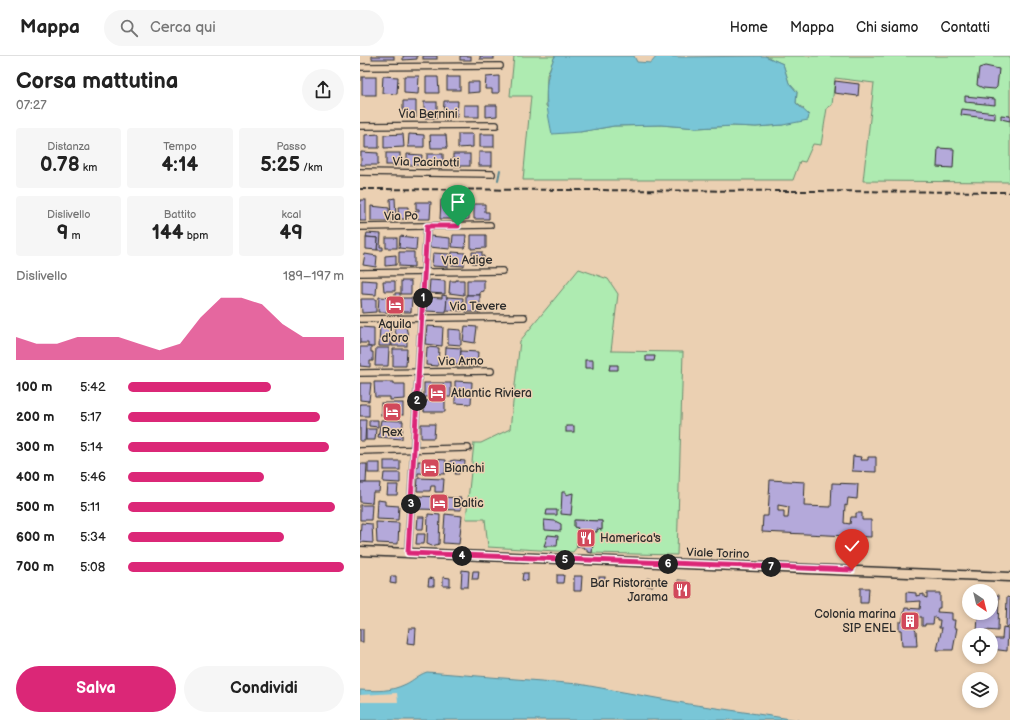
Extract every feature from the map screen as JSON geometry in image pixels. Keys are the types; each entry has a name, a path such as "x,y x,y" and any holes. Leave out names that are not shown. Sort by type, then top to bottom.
{"street":[{"path":"360,67 500,66"},
{"name":"Via Bernini","path":"360,126 496,125"},
{"name":"Via Pacinotti","path":"360,172 492,174"},
{"name":"Via Po","path":"360,227 490,225"},
{"path":"408,553 427,226"},
{"name":"Via Adige","path":"360,273 502,271"},
{"name":"Via Tevere","path":"360,319 524,317"},
{"name":"Via Arno","path":"360,373 491,371"},
{"path":"360,450 468,448"},
{"name":"Viale Torino","path":"360,551 1010,577"}],"green space":[{"path":"514,56 555,56 547,75 546,106 580,132 614,126 661,125 697,128 783,125 804,109 796,103 797,92 789,83 783,64 765,56 1010,56 1010,182 863,181 874,83 835,78 832,105 827,108 821,145 813,144 805,162 800,161 793,180 523,180 531,96 510,96"},
{"path":"579,269 608,279 618,294 611,351 683,352 677,555 592,553 594,532 597,532 597,529 602,529 602,521 575,520 574,527 578,528 577,547 573,552 488,547 485,519 466,519 474,443 481,443 510,429 520,341"}],"water":[{"path":"555,56 634,56 637,62 651,63 657,56 765,56 783,64 789,83 797,92 796,103 809,115 808,120 783,125 756,127 733,126 697,128 661,125 614,126 580,132 552,134 546,94 548,76"},
{"path":"427,672 579,684 689,704 798,720 360,720 360,690 389,690 406,684"}],"pier":[{"path":"397,693 398,702 360,702 360,695"}],"building":[{"path":"372,56 394,56 394,59 372,59"},
{"path":"403,56 417,56 417,59 403,60"},
{"path":"423,56 437,56 437,59 423,59"},
{"path":"460,56 471,56 471,60 460,60"},
{"path":"480,56 494,56 494,59 480,59"},
{"path":"985,66 999,69 997,87 995,89 983,88 977,85 979,68"},
{"path":"383,76 398,77 397,94 382,93"},
{"path":"404,76 419,76 418,94 404,93"},
{"path":"499,76 499,93 492,93 492,89 485,89 486,77"},
{"path":"362,77 376,77 376,95 362,95"},
{"path":"426,77 438,77 439,93 426,93"},
{"path":"447,77 460,77 460,90 447,90"},
{"path":"835,81 859,84 858,96 834,93"},
{"path":"468,82 479,82 479,92 468,93"},
{"path":"965,96 995,99 995,105 965,102"},
{"path":"403,101 416,101 416,118 403,117"},
{"path":"444,101 458,101 457,117 443,117"},
{"path":"424,102 437,102 437,118 424,118"},
{"path":"464,105 479,105 479,117 464,117"},
{"path":"486,105 497,105 497,116 486,117"},
{"path":"962,109 995,113 995,119 961,115"},
{"path":"1001,115 1010,116 1010,121 1001,119"},
{"path":"379,134 379,148 365,148 365,135"},
{"path":"403,134 404,147 384,148 384,135"},
{"path":"409,134 424,135 424,147 408,147"},
{"path":"458,134 473,134 473,147 458,148"},
{"path":"480,134 494,134 494,147 480,147"},
{"path":"430,135 446,135 447,148 431,148"},
{"path":"938,148 954,149 953,168 937,167"},
{"path":"361,152 378,153 378,165 361,165"},
{"path":"479,152 492,152 492,166 479,166"},
{"path":"386,153 400,153 400,165 386,165"},
{"path":"407,154 422,155 421,165 407,165"},
{"path":"427,154 443,154 443,166 427,166"},
{"path":"453,154 470,154 470,166 453,166"},
{"path":"395,198 396,220 391,220 390,199"},
{"path":"360,200 366,200 366,221 360,221"},
{"path":"441,200 455,200 455,219 440,219"},
{"path":"416,202 431,202 430,219 418,219 415,211 419,211 419,209 416,209"},
{"path":"474,204 485,204 485,212 489,212 489,219 474,219"},
{"path":"371,206 389,208 389,221 371,221"},
{"path":"398,207 408,207 408,219 399,219"},
{"path":"469,208 469,219 461,220 461,209"},
{"path":"367,233 381,234 380,247 383,247 383,250 377,250 378,238 366,237"},
{"path":"453,235 466,235 465,248 452,247"},
{"path":"471,235 486,235 486,248 471,249"},
{"path":"400,236 417,238 416,250 399,248"},
{"path":"430,236 450,238 450,249 429,247"},
{"path":"366,237 378,238 377,250 366,249"},
{"path":"386,238 397,238 397,248 386,248"},
{"path":"399,252 414,252 414,267 399,266"},
{"path":"452,252 465,253 464,266 451,265"},
{"path":"472,252 482,252 482,256 484,256 484,264 472,263"},
{"path":"433,253 449,254 448,267 432,266"},
{"path":"365,254 377,256 376,267 363,265"},
{"path":"396,255 396,265 385,266 385,256"},
{"path":"362,280 377,281 376,295 362,294"},
{"path":"430,280 445,281 445,294 429,293"},
{"path":"464,280 464,295 449,293 450,281"},
{"path":"467,280 484,280 484,291 480,292 480,295 467,295"},
{"path":"383,281 395,281 395,291 384,291"},
{"path":"401,281 411,281 411,294 401,294"},
{"name":"Aquila d'oro","path":"395,293 400,293 400,298 412,298 411,312 378,312 379,297 395,298"},
{"path":"442,295 447,296 446,312 426,311 427,297 442,298"},
{"path":"466,295 480,295 480,312 466,312"},
{"path":"447,297 463,298 462,311 446,310"},
{"path":"361,299 376,299 376,312 362,313"},
{"path":"380,326 391,326 391,346 379,346"},
{"path":"427,326 443,327 442,346 425,344"},
{"path":"465,326 477,327 475,343 463,341"},
{"path":"360,327 374,328 374,347 368,347 368,343 360,343"},
{"path":"394,327 406,327 408,336 397,337"},
{"path":"448,329 461,330 461,345 448,344"},
{"path":"392,339 407,339 407,346 392,346"},
{"path":"360,347 371,347 371,352 373,352 373,361 370,361 370,367 360,366"},
{"path":"427,347 439,348 438,366 426,365"},
{"path":"446,347 461,348 460,365 445,364"},
{"path":"376,348 389,348 388,366 375,366"},
{"path":"393,349 407,349 406,366 393,366"},
{"path":"461,351 478,352 477,366 460,365"},
{"path":"646,356 655,356 654,361 646,361"},
{"path":"585,360 593,360 593,368 585,368"},
{"path":"610,365 618,365 618,370 609,370"},
{"path":"455,381 472,382 471,404 455,403"},
{"path":"374,382 394,382 394,384 405,384 405,399 390,400 390,397 375,397"},
{"path":"360,383 371,383 369,401 360,400"},
{"name":"Atlantic Riviera","path":"424,383 451,383 451,397 424,397"},
{"path":"445,400 445,412 424,412 424,401"},
{"name":"Rex","path":"381,403 403,403 403,415 381,415"},
{"path":"360,404 369,404 369,416 360,416"},
{"path":"360,420 366,420 365,441 360,441"},
{"path":"369,420 378,420 378,427 369,426"},
{"path":"381,420 403,421 402,439 378,437"},
{"path":"421,424 435,424 434,438 421,438"},
{"path":"566,426 574,426 574,432 566,432"},
{"path":"366,429 376,429 375,440 366,440"},
{"path":"853,456 861,457 860,460 868,460 868,457 876,457 876,472 852,471"},
{"name":"Bianchi","path":"432,459 446,460 445,474 418,473 418,476 414,476 415,467 418,467 418,461 432,462"},
{"path":"384,461 400,461 400,470 384,470"},
{"path":"450,461 465,461 464,471 459,471 459,474 455,474 455,471 449,471"},
{"path":"368,463 380,463 380,473 368,473"},
{"path":"360,464 367,464 366,483 360,483"},
{"path":"384,473 400,473 400,483 383,482"},
{"path":"418,478 444,479 443,492 435,492 435,486 431,486 430,491 417,491"},
{"path":"770,480 805,482 804,506 831,507 832,483 858,484 857,499 848,498 847,506 845,505 844,523 850,524 851,517 856,517 856,513 862,513 862,520 871,520 871,537 762,532 763,516 768,516","holes":["778,505 789,507 788,518 784,518 784,511 778,511"]},
{"path":"360,483 380,483 379,492 373,492 372,503 360,502"},
{"path":"388,485 398,485 397,495 387,495"},
{"path":"562,492 566,492 566,495 573,493 571,515 561,514"},
{"name":"Baltic","path":"418,496 461,498 461,510 417,509"},
{"path":"377,500 385,501 385,505 399,506 398,520 376,519"},
{"path":"360,505 372,505 371,520 360,520"},
{"path":"547,510 557,510 557,515 546,515"},
{"path":"428,514 440,515 439,544 432,546 427,544"},
{"path":"445,514 462,516 459,544 443,543"},
{"path":"418,517 424,517 423,529 417,529"},
{"path":"544,520 555,521 561,524 561,531 545,530"},
{"name":"Hamerica's","path":"574,520 602,521 602,530 597,529 597,532 594,532 592,553 587,552 587,549 584,549 584,547 577,547 578,528 574,527"},
{"path":"376,522 399,523 398,544 377,543"},
{"path":"361,523 372,524 373,543 360,542"},
{"path":"417,534 425,534 424,544 416,544"},
{"path":"548,535 558,536 557,546 544,546"},
{"path":"462,570 469,571 468,587 461,587"},
{"path":"473,571 479,571 478,579 472,579"},
{"path":"523,573 528,573 528,581 522,580"},
{"path":"557,575 564,575 563,583 557,583"},
{"path":"391,576 396,576 396,584 390,583"},
{"path":"574,576 582,576 581,591 574,591"},
{"path":"443,577 450,578 450,586 443,586"},
{"path":"599,577 605,577 605,584 599,584"},
{"path":"429,578 434,579 434,586 428,586"},
{"path":"647,578 653,579 653,586 647,586"},
{"name":"Bar Ristorante Jarama","path":"678,580 687,581 686,596 677,596"},
{"path":"860,588 869,588 868,603 860,603"},
{"name":"Colonia marina SIP ENEL","path":"906,592 916,593 916,596 924,594 924,597 927,598 927,593 940,593 940,608 938,608 937,612 952,613 952,620 955,620 954,628 957,628 953,650 937,650 942,628 939,628 940,620 937,620 937,618 934,617 933,624 925,624 925,626 922,626 922,617 918,617 917,624 915,624 917,646 902,646 899,622 902,622 905,608 920,609 921,601 906,602"},
{"path":"999,595 998,631 998,628 977,628 978,620 998,620"},
{"path":"1007,597 1010,598 1010,627 1006,627"},
{"path":"1003,627 1008,628 1007,651 998,650 998,639 1002,639"},
{"path":"409,628 416,628 415,644 407,643"},
{"path":"360,629 363,629 363,642 360,642"}],"waterway":[{"path":"498,180 500,170"}],"railway":[{"path":"360,189 1010,192"}],"place":[{"name":"Aquila d'oro","path":"395,305"},
{"name":"Atlantic Riviera","path":"437,393"},
{"name":"Rex","path":"392,412"},
{"name":"Bianchi","path":"430,468"},
{"name":"Baltic","path":"439,503"},
{"name":"Hamerica's","path":"586,538"},
{"name":"Bar Ristorante Jarama","path":"682,590"},
{"name":"Colonia marina SIP ENEL","path":"910,621"}],"route":[{"path":"458,226 427,226 408,553 852,570"}]}
